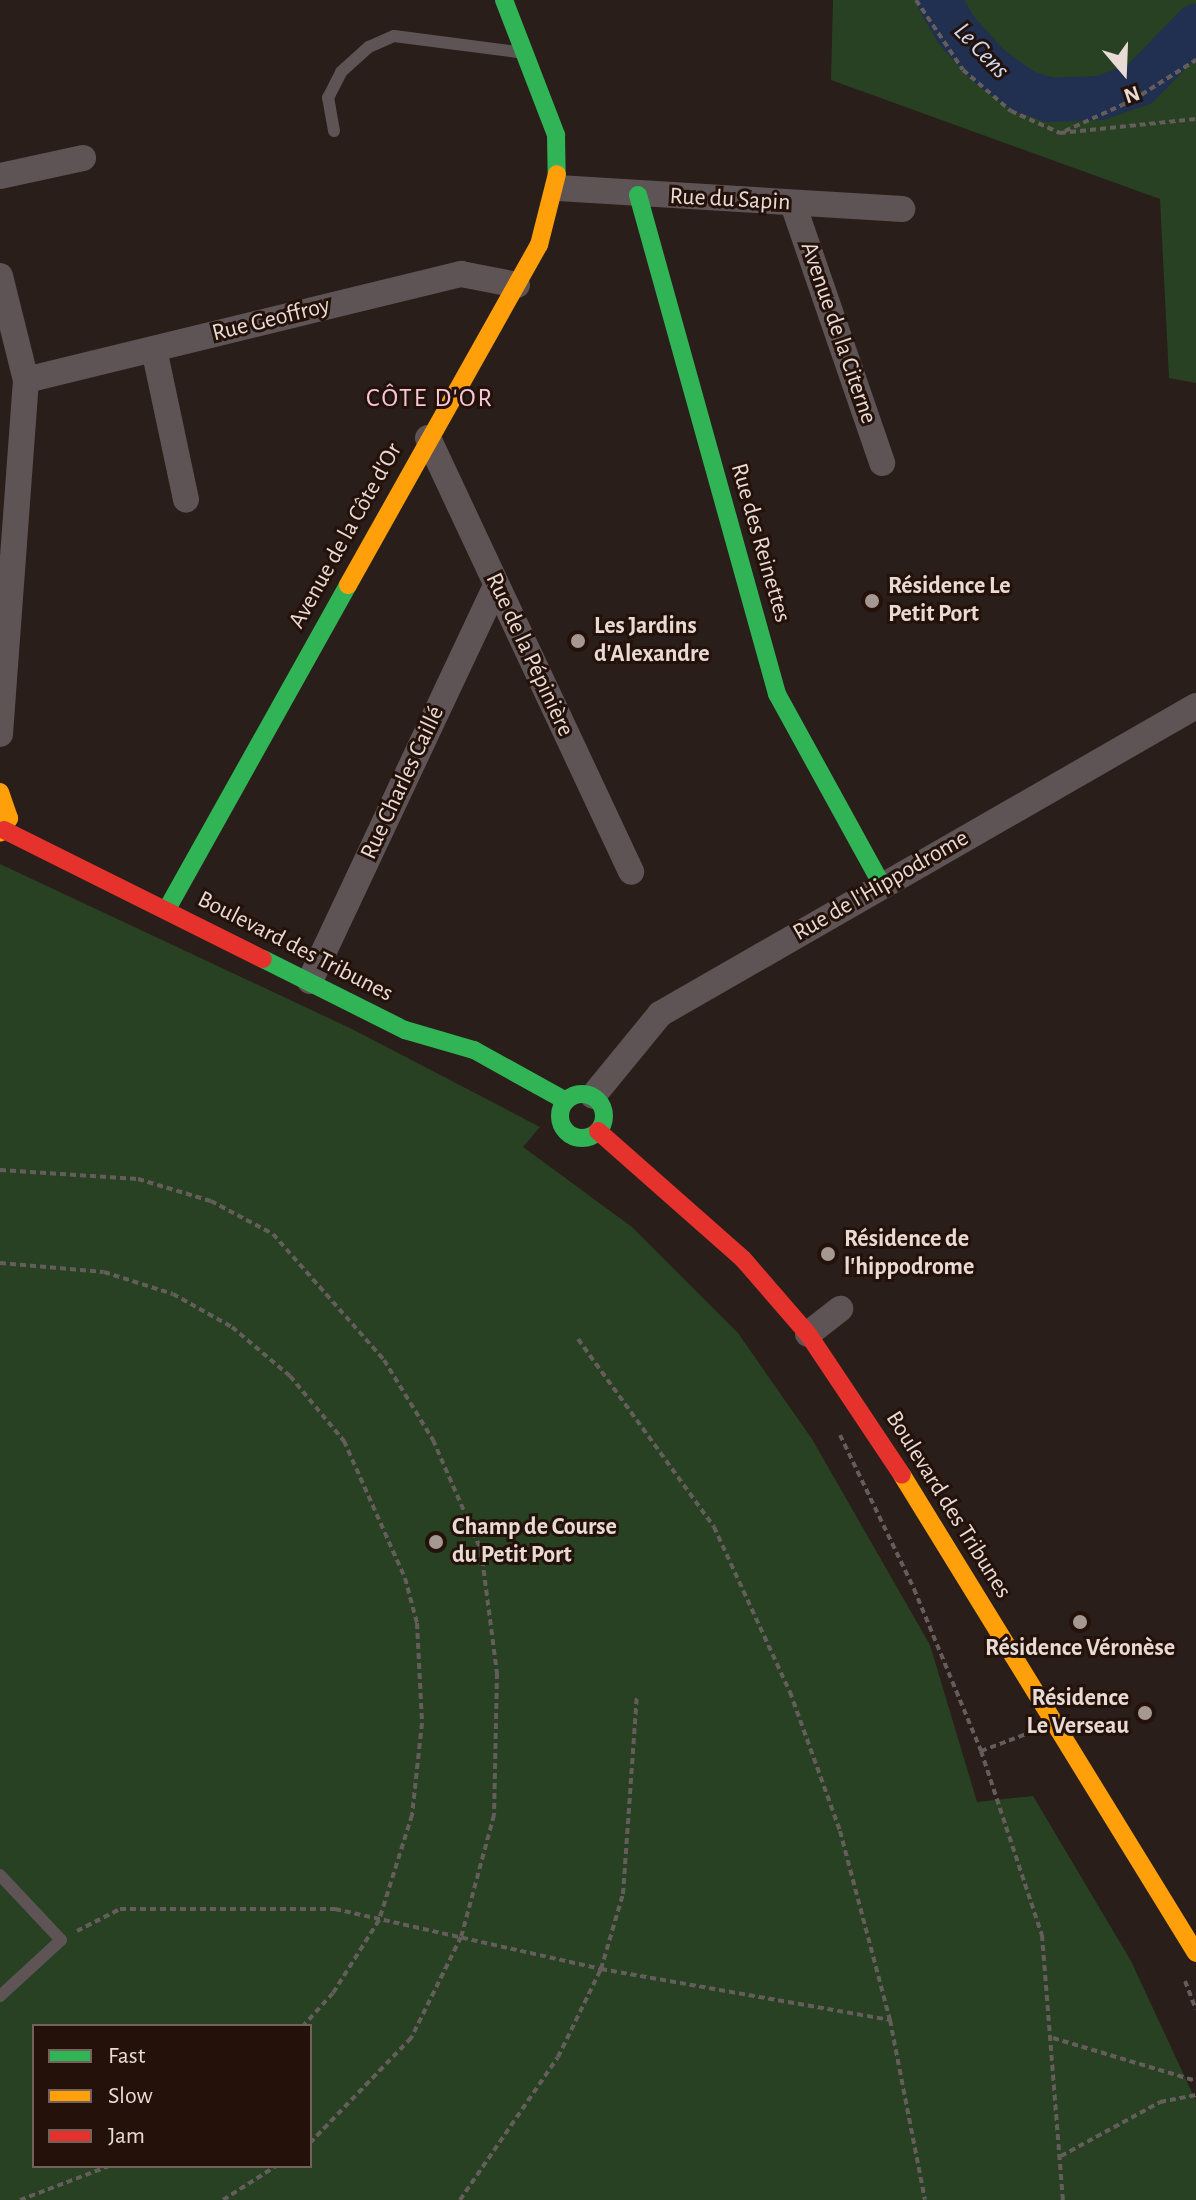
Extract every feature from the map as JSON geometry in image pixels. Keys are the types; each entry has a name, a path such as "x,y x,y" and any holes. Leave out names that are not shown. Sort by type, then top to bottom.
{"street":[{"name":"Avenue de la Côte d'Or","path":"167,909 428,438 539,245 558,188 556,135 504,0"},
{"path":"0,176 83,158"},
{"name":"Rue du Sapin","path":"558,188 902,209"},
{"name":"Rue des Reinettes","path":"638,195 777,694 882,885"},
{"name":"Avenue de la Citerne","path":"793,204 882,463"},
{"name":"Rue Geoffroy","path":"26,380 461,274 517,285"},
{"path":"0,276 26,380 0,734"},
{"path":"154,349 186,500"},
{"name":"Rue de la Pépinière","path":"428,438 631,872"},
{"name":"Rue Charles Caillé","path":"310,981 496,586"},
{"name":"Rue de l'Hippodrome","path":"593,1096 660,1014 882,885 1195,710"},
{"path":"0,792 9,806 2,831"},
{"name":"Boulevard des Tribunes","path":"2,831 167,909 405,1030 474,1050 566,1101"},
{"path":"579,1094 593,1096 604,1113 598,1131 584,1138 570,1134 560,1115 566,1101 579,1094"},
{"name":"Boulevard des Tribunes","path":"598,1131 743,1259 808,1334 858,1403 1196,1953"},
{"path":"808,1334 840,1309"}],"lane":[{"path":"334,131 328,98 341,72 369,47 394,36 524,53"},
{"path":"0,1875 61,1940 0,1996"}],"path":[{"path":"916,0 963,70 1011,111 1060,133 1196,119"},
{"path":"1060,133 1133,100 1196,60"},
{"path":"0,1170 138,1179 211,1201 273,1234 384,1360 433,1440 481,1550 497,1673 494,1815 461,1937 411,2038 312,2141"},
{"path":"0,1263 104,1272 173,1294 232,1327 290,1376 344,1441 383,1525 417,1623 422,1723 412,1815 379,1920 333,1993 305,2024"},
{"path":"578,1339 714,1527 784,1678 840,1831 890,2020 925,2200"},
{"path":"834,1422 914,1589 981,1751 1042,1935 1053,2038 1063,2200"},
{"path":"460,2200 558,2057 601,1969 623,1894 637,1696"},
{"path":"981,1751 1055,1724"},
{"path":"61,1940 120,1909 335,1909 601,1969 890,2020"},
{"path":"1053,2038 1196,2081"},
{"path":"1060,2157 1160,2102 1196,2095"},
{"path":"20,2200 104,2168"},
{"path":"223,2200 273,2168"}],"green space":[{"path":"833,0 1196,0 1196,383 1169,378 1160,199 831,80"},
{"name":"Champ de Course du Petit Port","path":"0,864 352,1029 540,1127 523,1147 632,1227 738,1333 812,1439 930,1645 977,1802 1033,1796 1131,1961 1196,2101 1196,2200 0,2200"}],"waterway":[{"name":"Le Cens","path":"939,0 956,30 990,67 1023,91 1050,100 1100,98 1140,84 1196,26"}],"traffic: fast":[{"path":"504,0 556,135 557,174"},
{"path":"638,195 777,694 882,885"},
{"path":"167,909 348,585"},
{"path":"263,959 405,1030 474,1050 566,1101"},
{"path":"582,1094 598,1100 604,1116 598,1132 582,1138 566,1132 560,1116 566,1100 582,1094"}],"traffic: slow":[{"path":"348,585 539,245 557,174"},
{"path":"0,792 9,818 0,833"},
{"path":"902,1475 1196,1953"}],"traffic: jam":[{"path":"4,830 263,959"},
{"path":"598,1131 743,1259 808,1334 902,1475"}],"place":[{"name":"Résidence Le Petit Port","path":"872,601"},
{"name":"Les Jardins d'Alexandre","path":"578,641"},
{"name":"Résidence de l'hippodrome","path":"828,1254"},
{"name":"Champ de Course du Petit Port","path":"436,1542"},
{"name":"Résidence Véronèse","path":"1080,1622"},
{"name":"Résidence Le Verseau","path":"1145,1713"}],"district":[{"name":"CÔTE D'OR","path":"430,399"}]}
